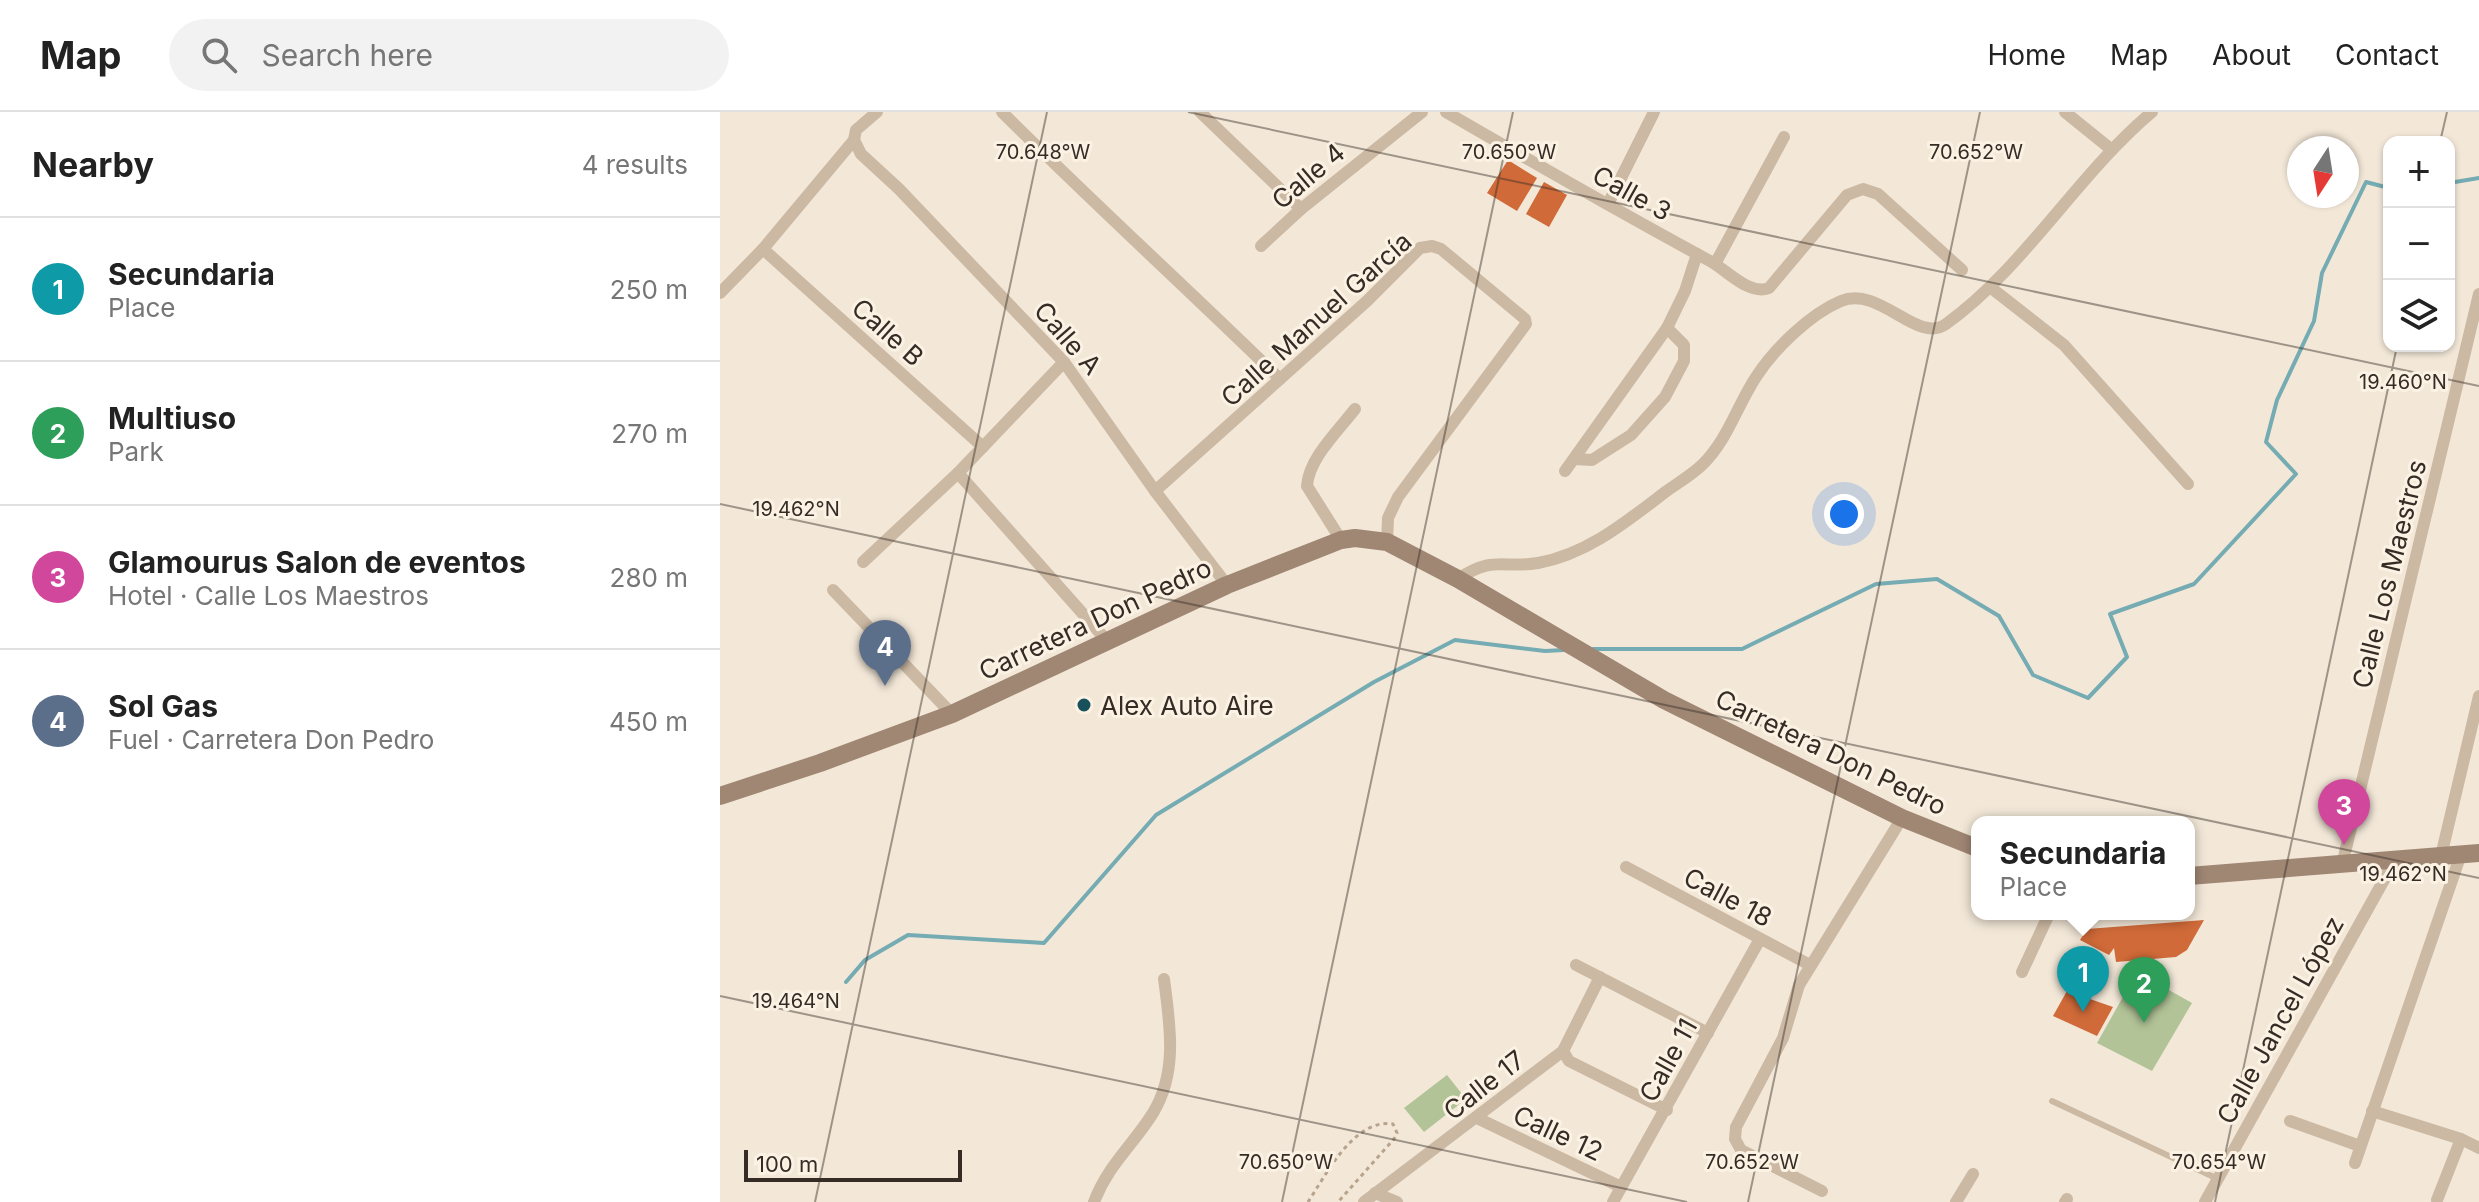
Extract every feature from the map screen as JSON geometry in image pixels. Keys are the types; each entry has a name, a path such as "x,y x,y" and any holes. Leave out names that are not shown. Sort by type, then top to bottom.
{"street":[{"path":"720,293 763,249 854,140 856,130 877,112"},
{"path":"1002,112 1280,379"},
{"path":"1200,112 1301,209"},
{"name":"Calle 4","path":"1261,246 1301,209 1422,112"},
{"name":"Calle 3","path":"1446,112 1715,264 1753,289 1762,291 1769,288 1847,195 1863,189 1878,194 1962,270"},
{"path":"1608,204 1654,112"},
{"path":"2065,112 2112,150"},
{"path":"1458,579 1474,568 1491,563 1536,563 1563,557 1609,535 1702,464 1730,428 1756,377 1787,338 1827,308 1843,300 1862,298 1884,305 1920,328 1943,327 1990,287 2112,150 2152,112"},
{"path":"1715,264 1784,137"},
{"name":"Calle A","path":"854,140 861,154 899,189 1064,362 1155,491 1227,585"},
{"name":"Calle Manuel García","path":"1155,491 1425,246 1441,249 1525,319 1526,324 1398,497 1388,518 1387,542"},
{"name":"Calle B","path":"763,249 983,447"},
{"path":"1565,471 1667,328 1685,291 1697,254"},
{"path":"1990,287 2064,345 2188,484"},
{"name":"Calle Los Maestros","path":"2342,865 2479,294"},
{"path":"1574,459 1592,460 1631,435 1665,397 1684,361 1684,345 1667,328"},
{"path":"863,562 958,473 1064,362"},
{"path":"1341,540 1307,486 1308,476 1355,409"},
{"path":"958,473 1108,642"},
{"name":"Carretera Don Pedro","path":"720,796 952,714 1227,585 1341,540 1355,538 1387,542 1458,579 1664,700 1902,818 1971,846"},
{"path":"833,590 952,714"},
{"path":"2441,856 2479,696"},
{"path":"1822,1191 1746,1153 1735,1139 1737,1123 1783,1038 1796,993 1810,965 1902,818"},
{"path":"2195,876 2470,854 2355,1163"},
{"name":"Calle Jancel López","path":"2205,1202 2395,860"},
{"name":"Calle 18","path":"1626,867 1810,965"},
{"path":"2022,972 2046,920"},
{"name":"Calle 11","path":"1613,1202 1760,939"},
{"path":"1576,965 1708,1033"},
{"name":"Calle 17","path":"1364,1202 1563,1051 1600,977"},
{"path":"1094,1202 1122,1151 1153,1113 1169,1078 1171,1031 1164,979"},
{"path":"1563,1051 1569,1061 1667,1110"},
{"path":"2372,1111 2461,1139 2479,1148"},
{"name":"Calle 12","path":"1477,1118 1621,1187"},
{"path":"2290,1121 2360,1146"},
{"path":"2437,1200 2461,1139"},
{"path":"1956,1202 1973,1174"},
{"path":"1375,1193 1397,1202"}],"lane":[{"path":"2052,1101 2218,1179"}],"path":[{"path":"1308,1202 1347,1145 1375,1125 1393,1124 1397,1133 1394,1139 1338,1202"}],"green space":[{"path":"2137,972 2192,1003 2152,1071 2097,1043"},
{"path":"1447,1075 1466,1099 1424,1132 1404,1108"}],"building":[{"path":"1508,160 1537,178 1517,211 1487,193"},
{"path":"1544,182 1567,195 1549,227 1526,214"},
{"path":"2204,920 2187,950 2176,957 2116,962 2114,948 2109,955 2080,940 2087,929"},
{"path":"2067,991 2113,1007 2097,1036 2053,1016"}],"waterway":[{"path":"2455,182 2479,178"},
{"path":"1593,649 1742,649 1876,584 1937,579 1999,616 2033,675 2088,698 2127,657 2110,614 2194,584 2296,474 2266,442 2277,400 2314,321 2322,273 2366,182 2383,186"},
{"path":"846,982 865,960 908,935 1044,943 1156,815 1374,682 1455,640 1545,651 1564,650"}],"place":[{"name":"Sol Gas","path":"885,686"},
{"name":"Alex Auto Aire","path":"1084,705"},
{"name":"Glamourus Salon de eventos","path":"2344,845"},
{"name":"Secundaria","path":"2083,1012"},
{"name":"Multiuso","path":"2144,1023"}]}
